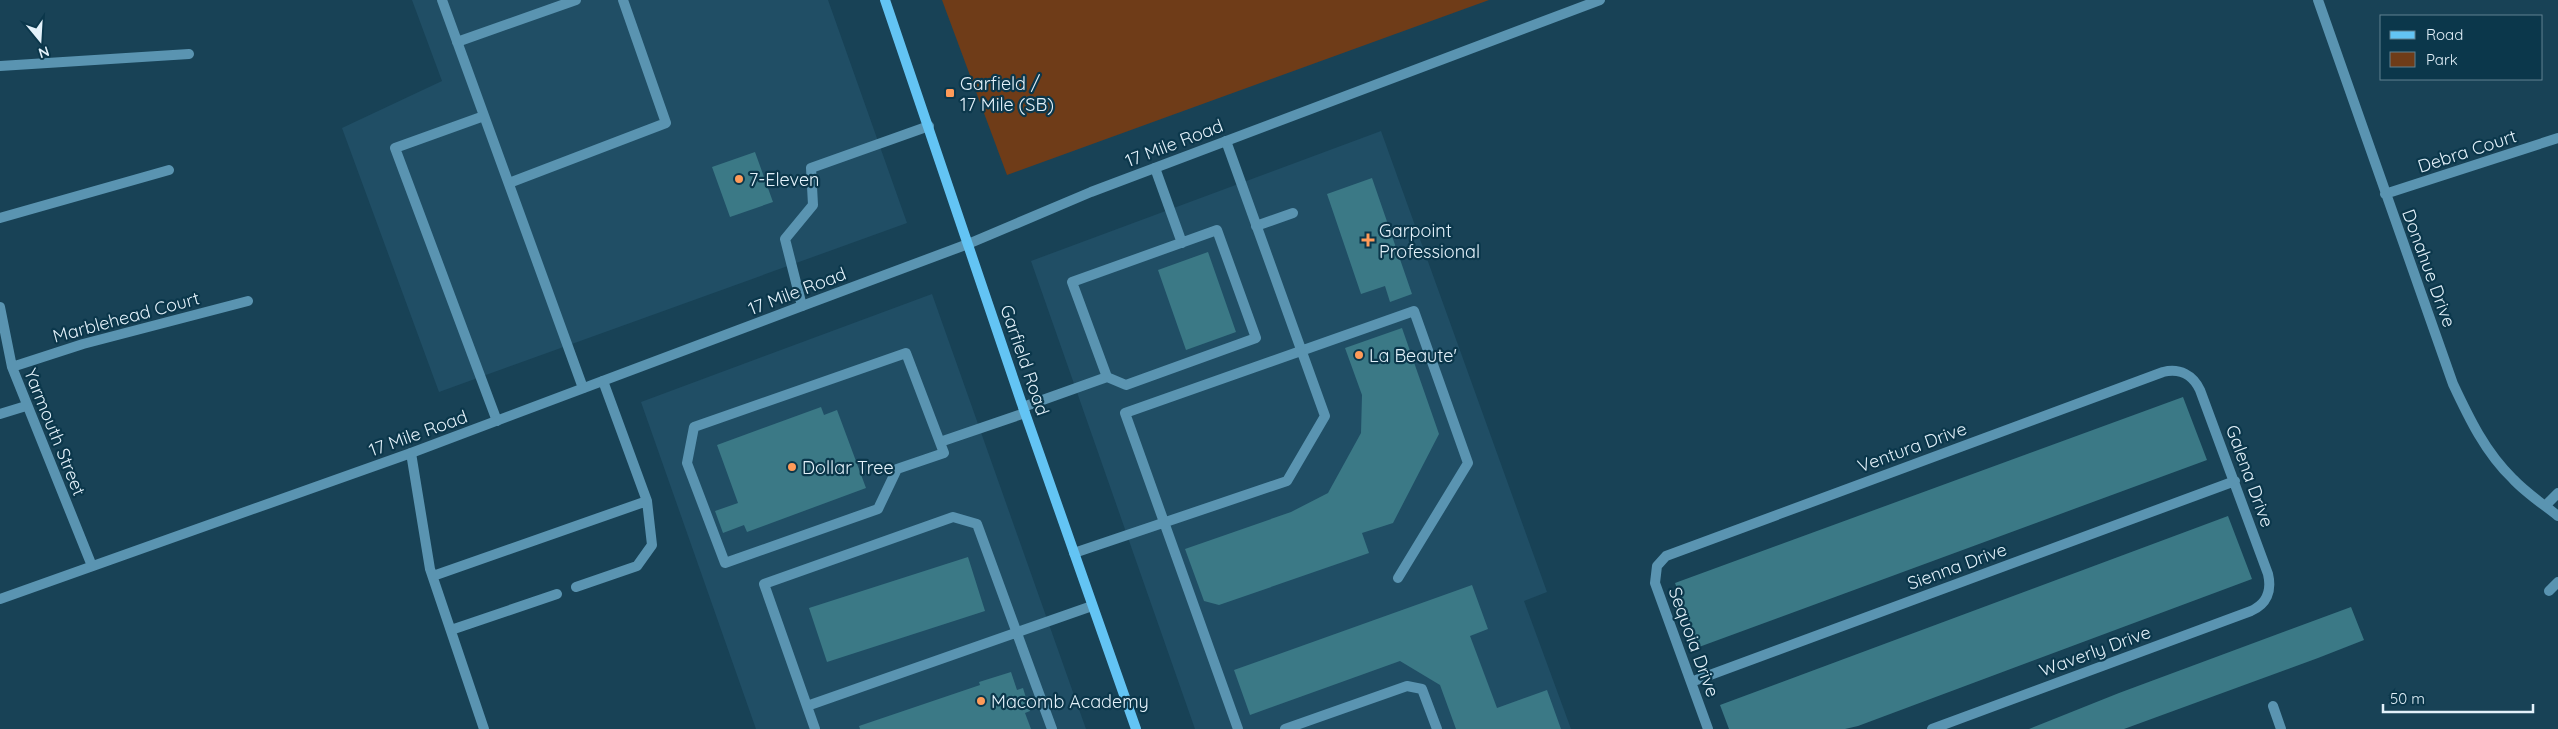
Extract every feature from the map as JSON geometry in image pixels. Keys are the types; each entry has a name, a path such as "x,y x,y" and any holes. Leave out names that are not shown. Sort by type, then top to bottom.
{"main road":[{"name":"Garfield Road","path":"885,0 1024,410 1136,729"}],"street":[{"path":"442,0 583,388"},
{"path":"458,42 576,0"},
{"path":"509,183 666,122 624,0"},
{"name":"17 Mile Road","path":"0,599 497,421 968,244 1091,192 1600,0"},
{"name":"Donahue Drive","path":"2318,0 2453,384 2472,424 2491,454 2513,480 2558,516"},
{"path":"0,66 189,54"},
{"path":"484,116 395,148 497,421"},
{"path":"802,306 785,239 813,205 811,168 929,126"},
{"name":"Debra Court","path":"2385,194 2558,138"},
{"path":"1074,554 1287,481 1325,416 1226,141"},
{"path":"1155,168 1182,243"},
{"path":"0,218 169,170"},
{"path":"1256,226 1293,213"},
{"path":"940,442 1107,377 1126,385 1256,338 1217,230 1072,282 1107,377"},
{"name":"Marblehead Court","path":"12,367 83,344 248,301"},
{"name":"Yarmouth Street","path":"0,307 12,367 26,406 92,566"},
{"path":"1238,729 1125,413 1414,310 1468,463 1398,578"},
{"path":"906,353 940,442 944,453 897,469 878,509 725,563 687,463 694,427 906,353"},
{"name":"Ventura Drive","path":"1657,566 1666,556 1686,547 2163,372 2182,372"},
{"name":"Galena Drive","path":"2182,372 2190,376 2200,390 2235,481 2268,574 2270,584 2267,598"},
{"path":"576,587 637,566 652,545 647,501 603,381"},
{"path":"0,414 26,406"},
{"path":"411,453 433,576 484,729"},
{"name":"Sienna Drive","path":"1691,682 2235,481"},
{"path":"2546,505 2558,493"},
{"path":"433,576 647,501"},
{"path":"815,729 764,584 953,517 977,524 1052,729"},
{"name":"Sequoia Drive","path":"1657,566 1654,583 1708,729"},
{"path":"2549,591 2558,582"},
{"path":"451,630 557,594"},
{"name":"Waverly Drive","path":"1932,729 2251,611 2267,598"},
{"path":"807,706 1092,606"},
{"path":"1285,729 1407,686 1422,689 1436,729"},
{"path":"2273,706 2282,729"}],"shaded area":[{"path":"412,0 828,0 907,223 439,392 342,128 442,81"},
{"path":"1381,131 1547,592 1524,601 1571,729 1195,729 1031,261"},
{"path":"932,294 1086,729 756,729 641,402"}],"green space":[{"path":"942,0 1489,0 1007,175"}],"building":[{"name":"7-Eleven","path":"755,152 773,202 730,217 712,167"},
{"name":"Garpoint Professional","path":"1372,178 1412,294 1390,302 1385,286 1361,294 1327,194"},
{"path":"1208,252 1236,332 1186,350 1158,270"},
{"path":"1402,328 1439,434 1393,523 1362,533 1369,553 1219,605 1204,601 1185,549 1291,512 1328,493 1361,433 1362,395 1345,348"},
{"path":"2183,397 2207,460 1699,647 1675,583"},
{"name":"Dollar Tree","path":"821,407 824,415 837,410 866,488 747,532 744,525 723,533 715,511 738,503 717,445"},
{"path":"2228,516 2252,579 1858,726 1845,729 1729,729 1720,705"},
{"path":"968,557 985,611 827,662 809,608"},
{"path":"1472,585 1488,629 1470,636 1497,708 1547,690 1561,729 1456,729 1440,685 1400,661 1250,715 1234,670"},
{"path":"2351,607 2364,640 2318,658 2124,729 2029,729 2119,693"},
{"name":"Macomb Academy","path":"1011,672 1017,690 1023,688 1030,711 1025,713 1031,729 860,729 859,726 980,685 979,682"}],"place":[{"name":"Garfield / 17 Mile (SB)","path":"950,93"},
{"name":"7-Eleven","path":"739,179"},
{"name":"Garpoint Professional","path":"1368,240"},
{"name":"La Beaute'","path":"1359,355"},
{"name":"Dollar Tree","path":"792,467"},
{"name":"Macomb Academy","path":"981,701"}]}
